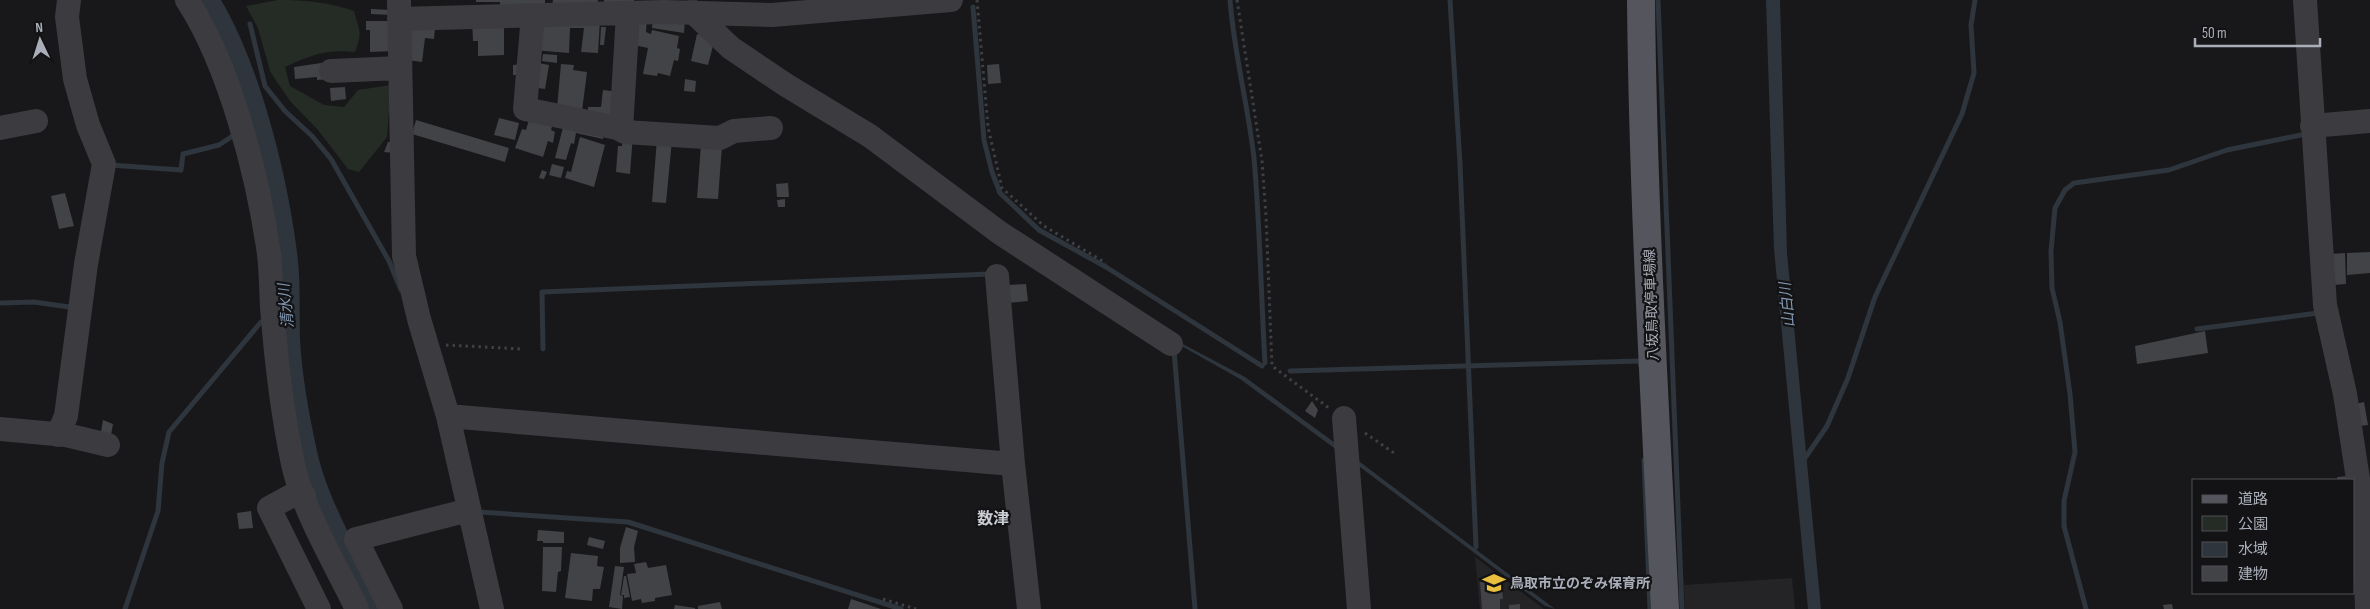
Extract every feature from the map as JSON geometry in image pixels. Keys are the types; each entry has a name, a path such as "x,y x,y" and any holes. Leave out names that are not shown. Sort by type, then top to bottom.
{"main road":[{"name":"八坂鳥取停車場線","path":"1641,0 1642,83 1665,609"}],"street":[{"path":"58,435 66,416 86,264 104,164 88,125 75,78 67,18 69,0"},
{"path":"187,0 212,45 236,111 261,209 269,256 282,403 294,466 304,495 357,609"},
{"path":"492,609 448,416 426,344 404,256 399,9 533,15 694,13 772,7 951,0"},
{"path":"2305,0 2312,126 2326,305 2345,394 2364,518 2367,609"},
{"path":"621,130 628,13"},
{"path":"694,13 731,48 786,85 870,136 1000,233 1171,344"},
{"path":"533,15 525,109 625,132 720,138 734,131 771,128"},
{"path":"331,71 400,68"},
{"path":"0,128 36,121"},
{"path":"2312,126 2370,121"},
{"path":"997,276 1013,464 1029,609"},
{"path":"448,416 1013,464"},
{"path":"1344,418 1359,609"},
{"path":"0,429 58,435 108,445"},
{"path":"304,495 290,496 269,508 319,609"},
{"path":"391,609 356,539 469,510"}],"path":[{"path":"977,0 988,127 1002,188 1044,226 1106,263"},
{"path":"1237,0 1262,161 1272,366 1394,453"},
{"path":"426,344 522,349"},
{"path":"883,598 916,609"}],"shaded area":[{"name":"鳥取市立のぞみ保育所","path":"1475,557 1544,609 1480,609"},
{"path":"1792,578 1795,609 1685,609 1684,585"}],"green space":[{"path":"278,0 316,2 354,11 359,31 359,40 355,52 327,52 285,67 290,86 324,105 344,107 358,90 391,85 387,137 359,172 348,169 318,130 290,101 270,71 258,28 246,6"}],"water":[{"name":"清水川","path":"193,0 221,0 235,26 260,89 279,156 293,222 299,274 302,367 317,451 329,490 338,511 387,609 362,609 301,476 276,280"},
{"path":"687,0 697,0 709,19 735,43 785,77 873,129 1024,241 1073,270 1179,342 1245,377 1342,448 1341,453 1240,379 1162,335 1119,305 1011,237 871,132 846,120 735,48 714,30"},
{"name":"山白川","path":"1766,0 1780,0 1787,253 1821,609 1808,609 1774,249"},
{"path":"1352,456 1555,609 1545,606 1352,461"}],"building":[{"path":"476,0 545,0 545,10 500,11 500,2 476,2"},
{"path":"553,0 598,0 596,9 552,5"},
{"path":"604,0 634,0 634,6 603,9"},
{"path":"371,9 391,10 391,15 371,14"},
{"path":"647,17 646,32 651,34 652,30 679,36 677,48 680,49 678,61 674,60 670,76 658,73 657,76 643,74 648,48 629,44 633,18"},
{"path":"653,17 685,19 684,33 652,28"},
{"path":"472,20 504,25 504,55 478,56 478,41 473,41"},
{"path":"536,20 600,20 598,53 581,52 584,28 570,28 569,53 533,50"},
{"path":"366,21 394,21 394,51 370,52 370,30 366,30"},
{"path":"411,25 435,28 434,39 425,38 422,62 407,60"},
{"path":"601,27 606,27 604,45 600,45"},
{"path":"697,34 715,38 708,65 691,61"},
{"path":"543,54 557,55 557,63 542,61"},
{"path":"328,62 329,79 317,80 317,77 295,79 294,67"},
{"path":"533,62 549,65 545,89 529,87"},
{"path":"522,64 522,75 513,75 513,65"},
{"path":"561,64 574,65 573,70 587,72 582,111 557,108"},
{"path":"999,64 1001,83 988,84 987,65"},
{"path":"685,79 696,81 695,92 684,91"},
{"path":"345,87 346,99 331,101 330,88"},
{"path":"603,90 620,92 616,124 587,119 588,107 601,107"},
{"path":"530,116 553,123 551,130 555,132 553,143 548,141 543,157 515,148 522,129 526,130"},
{"path":"499,118 519,123 515,140 494,135"},
{"path":"416,120 509,148 505,162 412,134"},
{"path":"565,120 604,128 603,139 576,133 574,144 571,143 566,160 555,158"},
{"path":"623,133 633,134 630,174 616,172 618,146 622,146"},
{"path":"580,137 605,145 594,187 565,178 567,171 571,172"},
{"path":"657,139 672,140 666,203 652,202"},
{"path":"388,142 394,142 394,153 384,152"},
{"path":"701,144 722,146 718,199 697,198"},
{"path":"552,164 564,167 561,178 549,175"},
{"path":"542,170 547,172 544,179 539,178"},
{"path":"788,183 789,197 777,197 776,184"},
{"path":"65,193 74,226 59,229 51,196"},
{"path":"785,199 785,207 778,207 777,200"},
{"path":"2370,252 2370,273 2347,275 2347,253"},
{"path":"2345,253 2346,284 2333,285 2331,254"},
{"path":"1026,284 1028,301 1008,303 1006,285"},
{"path":"2205,331 2208,353 2137,364 2135,346"},
{"path":"1312,401 1318,410 1315,418 1305,411"},
{"path":"2364,402 2368,425 2360,426 2355,404"},
{"path":"103,420 113,424 111,435 101,432"},
{"path":"2348,476 2348,479 2337,479 2337,477"},
{"path":"251,511 253,528 239,529 237,513"},
{"path":"626,527 638,531 634,547 635,562 620,563 620,548"},
{"path":"538,530 564,532 564,543 543,543 543,541 537,541"},
{"path":"589,537 605,541 603,549 587,545"},
{"path":"543,547 562,547 561,571 558,572 556,592 542,591"},
{"path":"571,553 598,556 597,566 604,567 600,589 593,589 592,601 565,598"},
{"path":"646,562 648,568 666,565 672,595 642,603 641,599 632,601 627,574 636,573 634,564"},
{"path":"615,566 624,567 620,595 623,596 622,609 609,607"},
{"path":"624,576 626,576 630,597 624,598 624,595 621,595"},
{"path":"1501,581 1503,599 1500,599 1500,609 1482,609 1480,582"},
{"path":"851,599 881,609 848,609"},
{"path":"720,602 722,609 698,609 698,606"},
{"path":"1520,604 1520,609 1509,609 1509,605"},
{"path":"2172,604 2173,609 2164,609 2163,605"},
{"path":"675,605 695,608 695,609 674,609"}],"waterway":[{"path":"1230,0 1254,158 1265,363"},
{"path":"1450,0 1460,164 1476,547"},
{"path":"1658,0 1682,609"},
{"path":"1803,461 1827,426 1848,378 1875,297 1962,114 1974,73 1971,25 1975,0"},
{"path":"973,7 984,140 992,172 1000,193 1039,230 1106,267 1262,366"},
{"path":"250,24 265,86 285,111 312,136 331,159 389,261 401,290"},
{"path":"110,165 181,170 183,154 219,145 234,135 233,132"},
{"path":"2086,609 2064,526 2064,501 2075,452 2070,394 2060,322 2052,288 2051,251 2055,208 2065,190 2074,183 2169,170 2227,150 2306,134"},
{"path":"543,349 542,292 990,274"},
{"path":"0,303 34,302 69,307"},
{"path":"2197,329 2318,313 2317,310"},
{"path":"125,609 158,511 162,463 169,432 261,322 266,321"},
{"path":"1174,350 1195,609"},
{"path":"1290,371 1640,361 1641,366"},
{"path":"1644,460 1650,609"},
{"path":"478,509 479,512 628,522 901,609"}],"place":[{"name":"鳥取市立のぞみ保育所","path":"1494,583"}],"district":[{"name":"数津","path":"993,518"}]}
